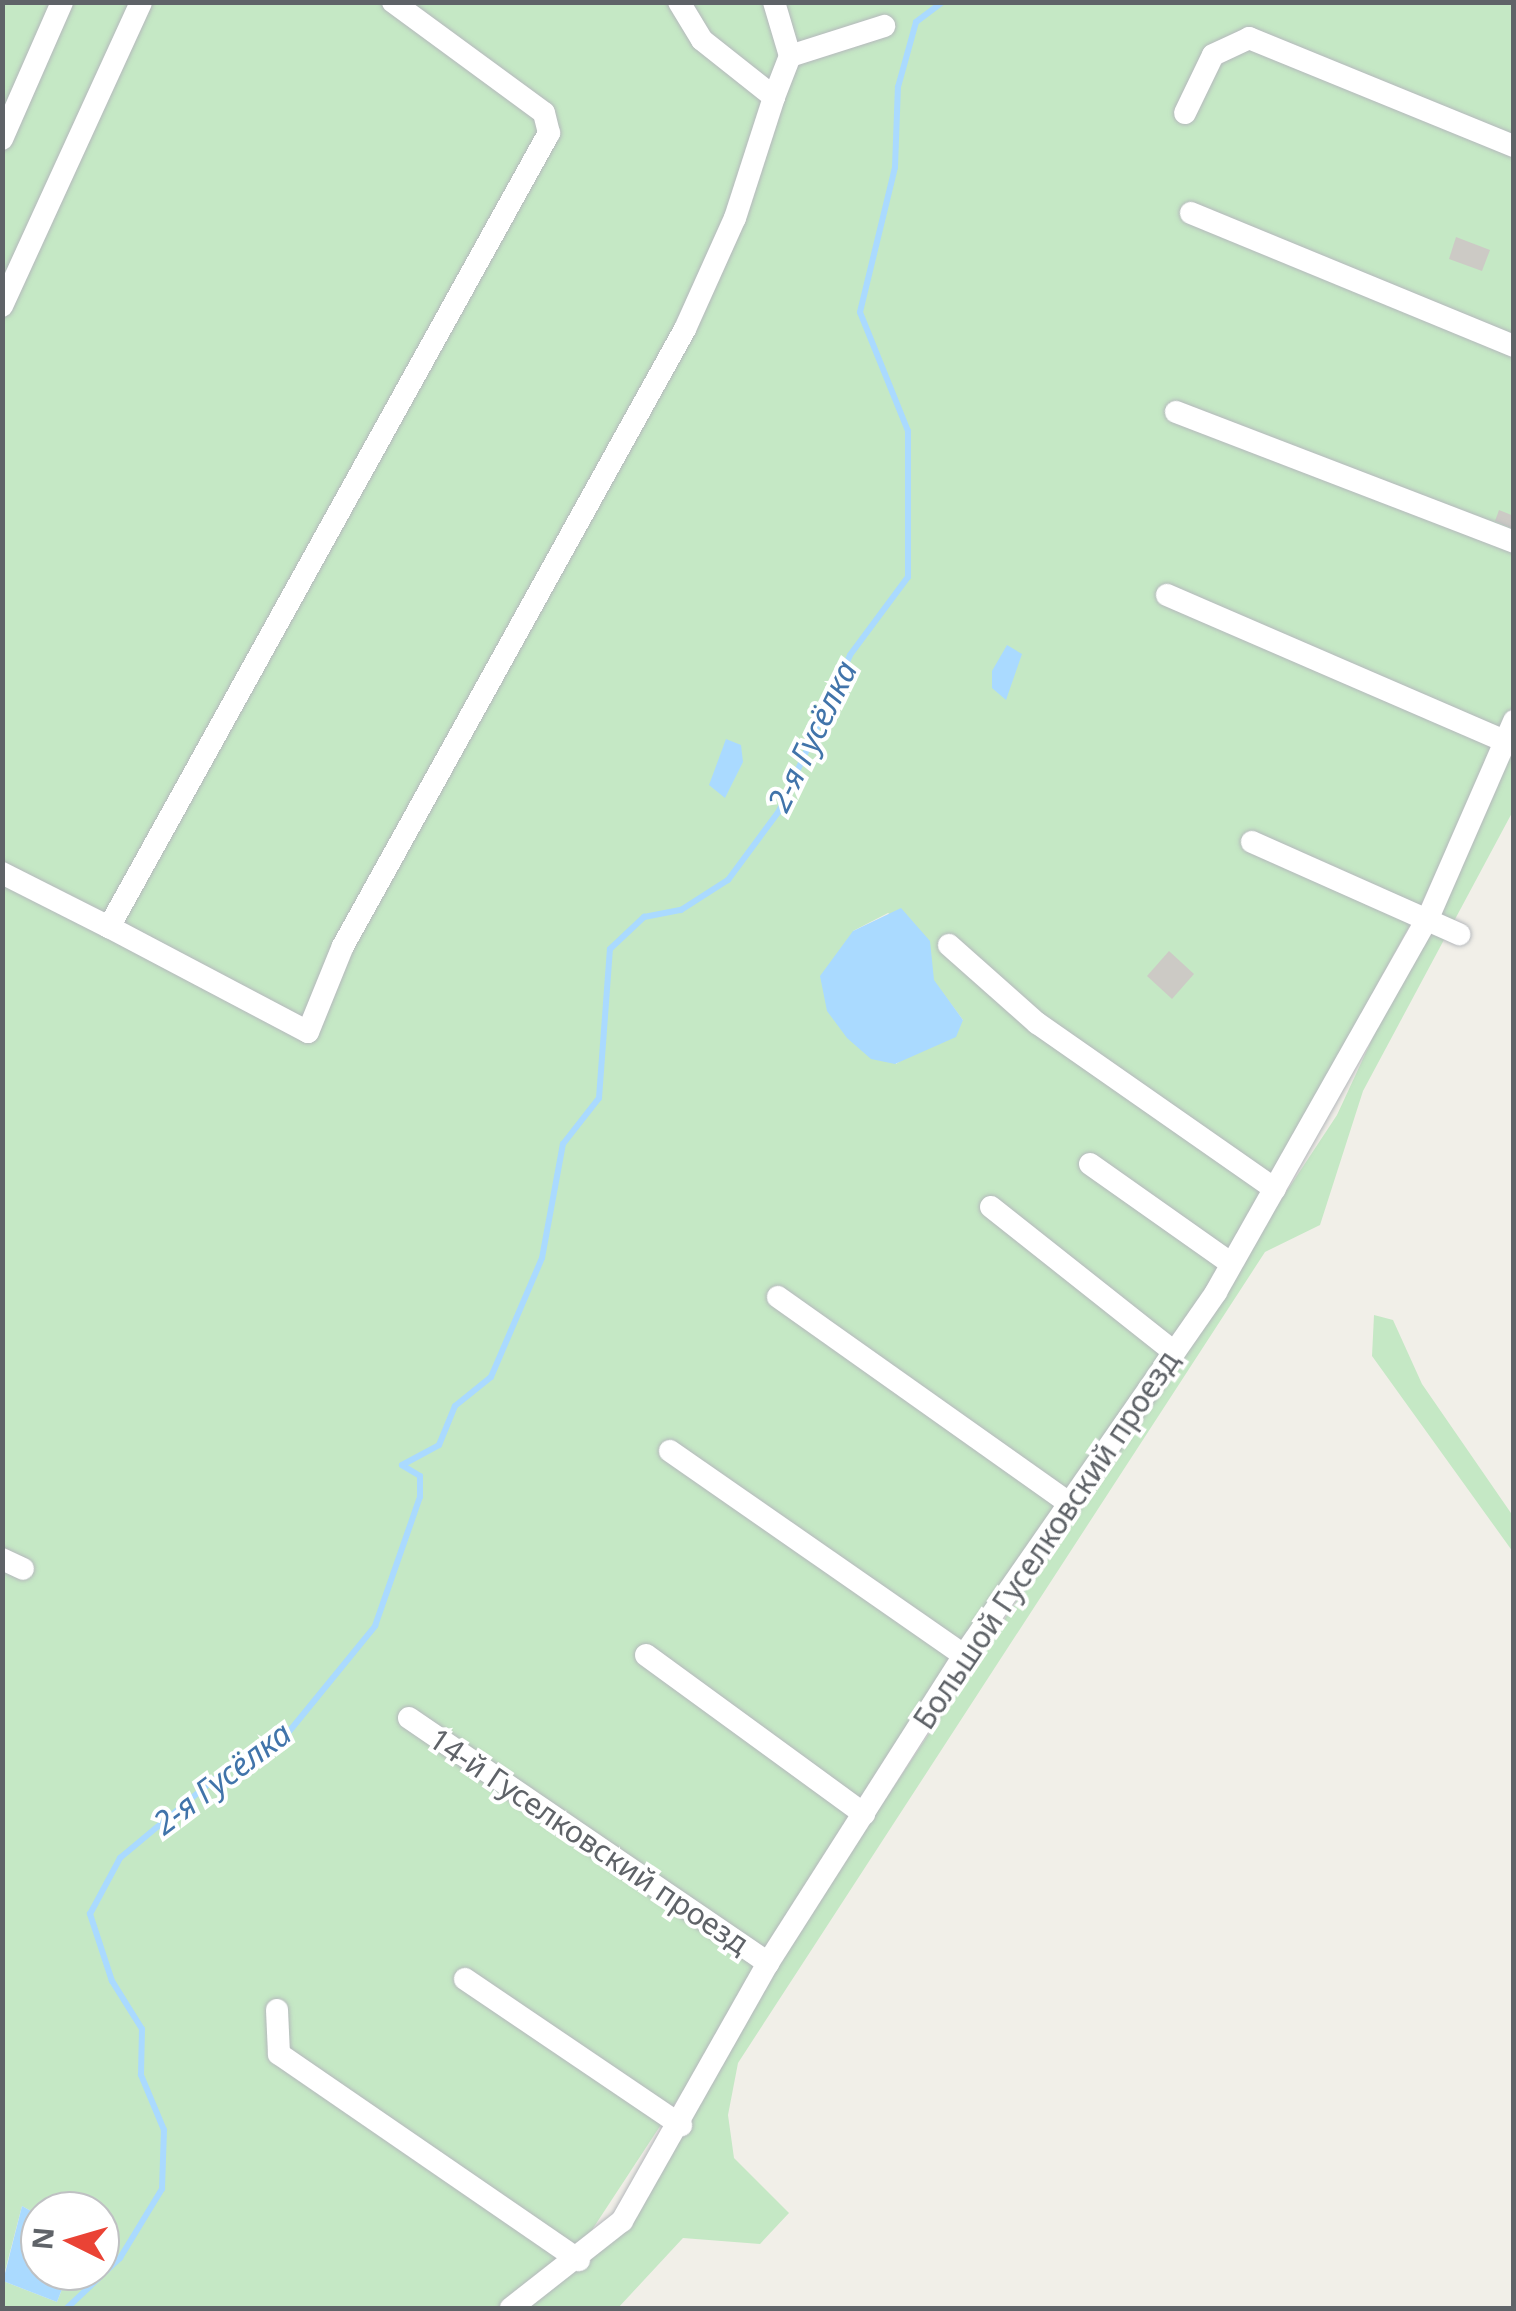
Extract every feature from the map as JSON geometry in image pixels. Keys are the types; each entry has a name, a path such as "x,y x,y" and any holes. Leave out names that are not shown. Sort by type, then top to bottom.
{"street":[{"path":"2,139 62,2"},
{"path":"2,306 141,2"},
{"path":"109,927 549,133 544,113 393,2"},
{"path":"679,2 702,40 774,97"},
{"path":"2,874 308,1032 342,946 684,329 736,218 790,56 774,2"},
{"path":"790,56 884,26"},
{"path":"1186,113 1213,55 1249,38 1514,146"},
{"path":"1191,213 1514,346"},
{"path":"1176,412 1514,542"},
{"path":"1167,595 1510,732"},
{"name":"Большой Гуселковский проезд","path":"512,2308 579,2260 622,2222 681,2125 768,1963 964,1655 1174,1352 1276,1189 1428,918 1510,732"},
{"path":"1252,842 1459,934"},
{"path":"949,944 1037,1023 1276,1189"},
{"path":"1090,1164 1229,1262"},
{"path":"991,1207 1174,1352"},
{"path":"778,1297 1069,1503"},
{"path":"670,1451 964,1655"},
{"path":"646,1655 864,1814"},
{"name":"14-й Гуселковский проезд","path":"409,1718 768,1963"},
{"path":"465,1979 681,2125"},
{"path":"277,2010 279,2054 579,2260"}],"green space":[{"path":"2,3 1513,3 1514,701 1496,745 1420,907 1211,1286 588,2236 497,2308 3,2308 3,2281 20,2291 57,2302 61,2291 120,2291 120,2191 20,2191 20,2214 3,2279","holes":["888,913 929,941 933,980 963,1020 896,1064 853,931"]},
{"path":"1513,734 1513,811 1363,1091 1320,1225 1265,1252 738,2063 728,2115 734,2158 789,2213 760,2244 683,2238 618,2308 529,2308 631,2224 777,1964 1337,1115"},
{"path":"1374,1315 1393,1320 1422,1384 1513,1516 1513,1552 1372,1356"}],"water":[{"path":"1007,645 1022,654 1006,700 992,688 992,671"},
{"path":"726,739 741,745 743,762 725,798 709,785"},
{"path":"901,908 930,941 934,980 963,1020 956,1037 895,1064 871,1059 847,1038 827,1011 820,976 853,931"},
{"path":"20,2214 20,2288 3,2281"},
{"path":"29,2291 61,2291 57,2302"}],"building":[{"path":"1456,237 1490,250 1482,271 1449,259"},
{"path":"1499,510 1514,516 1514,529 1495,521"},
{"path":"1169,951 1194,974 1172,999 1147,976"}],"waterway":[{"name":"2-я Гусёлка","path":"67,2308 120,2258 162,2189 164,2130 141,2075 142,2029 112,1981 90,1914 120,1858 223,1772 283,1739 375,1626 420,1497 420,1476 402,1465 439,1445 455,1406 491,1377 542,1258 563,1144 599,1098 610,949 644,917 681,910 728,880 779,811 850,655 908,577 908,431 860,312 895,167 898,87 916,22 943,2"}]}
